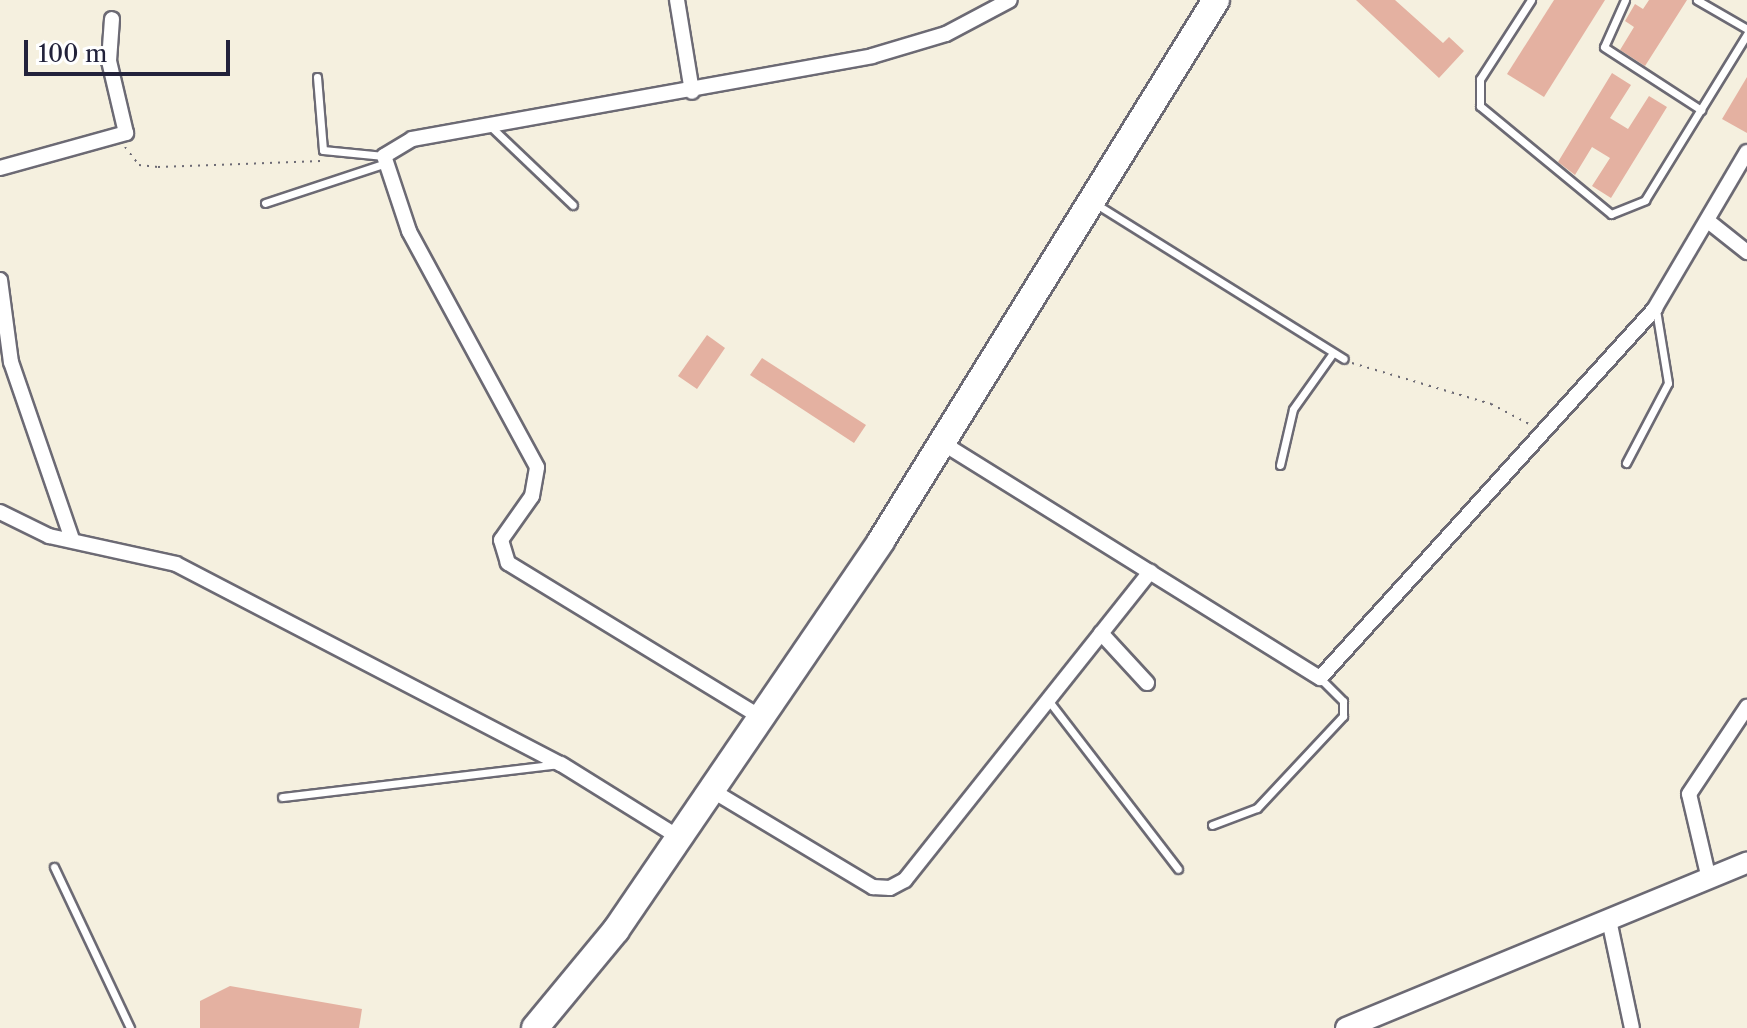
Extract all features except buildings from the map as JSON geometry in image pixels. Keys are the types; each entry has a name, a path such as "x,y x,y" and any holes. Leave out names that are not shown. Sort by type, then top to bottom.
{"highway":[{"path":"535,1028 713,791 944,444 1216,0"}],"street":[{"path":"677,0 692,92"},
{"path":"762,718 508,563 501,540 532,496 537,467 409,231 383,160 412,139 692,92 910,46 1010,0"},
{"path":"0,168 121,138 127,126 109,61 112,19"},
{"path":"944,444 1320,678 1655,308 1747,152"},
{"path":"1708,221 1747,252"},
{"path":"0,280 11,362 72,539"},
{"path":"0,512 72,539 176,564 561,764 680,838"},
{"path":"713,791 873,887 890,888 905,880 1150,572"},
{"path":"1101,633 1147,683"},
{"path":"1709,879 1689,794 1747,707"},
{"path":"1346,1028 1747,863"},
{"path":"1609,920 1632,1028"}],"lane":[{"path":"1625,0 1604,47 1701,110"},
{"path":"1528,1 1480,79 1480,106 1600,207 1623,214 1645,200 1747,32 1697,0"},
{"path":"317,77 318,142 343,157 383,160"},
{"path":"491,127 573,205"},
{"path":"265,203 383,160"},
{"path":"1094,203 1344,359"},
{"path":"1626,463 1668,383 1655,308"},
{"path":"1280,465 1293,409 1333,353"},
{"path":"1212,825 1257,808 1343,716 1343,701 1320,678"},
{"path":"1048,700 1178,869"},
{"path":"282,797 561,764"},
{"path":"54,867 130,1028"}],"path":[{"path":"121,138 139,165 158,167 343,157"},
{"path":"1344,359 1491,404 1542,432"}]}
